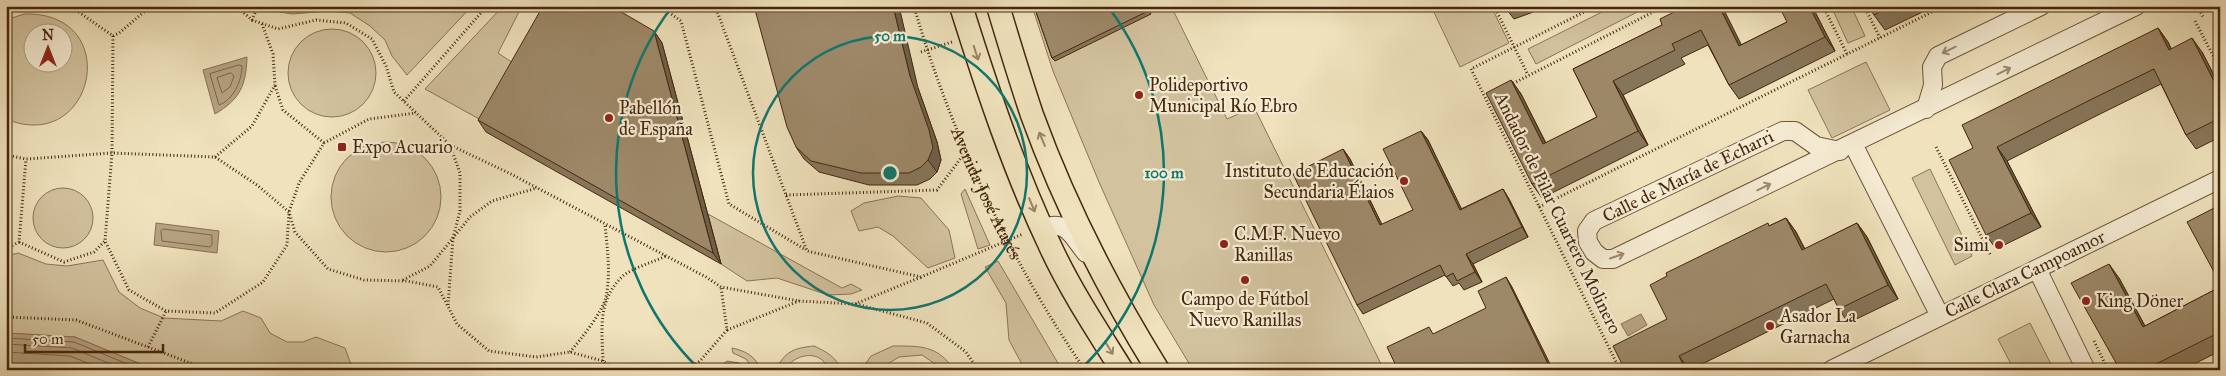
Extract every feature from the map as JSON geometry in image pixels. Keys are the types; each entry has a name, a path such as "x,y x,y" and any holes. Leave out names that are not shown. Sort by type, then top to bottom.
{"main road":[{"name":"Avenida José Atarés","path":"961,6 1002,130 1042,228 1085,311 1122,370"},
{"path":"998,6 1033,116 1071,206 1101,271 1158,370"}],"street":[{"path":"1926,109 1933,84 1932,67 1938,56 2041,6"},
{"name":"Calle de María de Echarri","path":"1847,148 1816,146 1805,136 1795,131 1783,131 1594,221 1588,232 1588,242 1594,252 1603,260 1614,259 1847,148 2136,6"},
{"path":"1932,77 1938,86 1946,92 1960,93"},
{"path":"1800,170 1808,160 1810,149 1805,136"},
{"path":"1847,148 1940,316"},
{"name":"Calle Clara Campoamor","path":"1831,370 2220,179"},
{"path":"1042,228 1054,224 1064,227 1101,271"},
{"path":"2037,269 2086,370"}],"path":[{"path":"70,6 112,36"},
{"path":"112,36 151,6"},
{"path":"236,6 252,20 278,29 316,20 346,23 372,38 386,66 394,92 450,145 538,188 706,277 720,287 799,302 855,304 926,323 966,352 978,370"},
{"path":"252,20 258,6"},
{"path":"404,101 487,6"},
{"path":"660,6 681,21 729,204 807,251 921,277"},
{"path":"715,6 807,251"},
{"name":"Avenida José Atarés","path":"914,6 954,121 976,176 1009,241 1068,346 1085,370"},
{"path":"1494,6 1528,75"},
{"path":"1514,47 1596,6"},
{"path":"1502,88 1665,6"},
{"path":"1823,6 1847,54"},
{"path":"1864,6 1880,38"},
{"path":"1539,206 1944,6"},
{"path":"2198,6 2203,17"},
{"path":"2196,21 2220,68"},
{"path":"262,24 273,54 275,85 283,110 324,143"},
{"path":"112,36 112,153 105,241 129,290 166,312 215,313 263,282 287,244 289,212 299,183 324,143 368,120 416,112"},
{"path":"921,52 948,43"},
{"name":"Andador de Pilar Cuartero Molinero","path":"1514,47 1471,69 1620,370"},
{"path":"215,157 252,126 275,85"},
{"path":"1485,97 1494,93"},
{"path":"448,307 453,238 460,211 460,173 450,145"},
{"path":"1936,147 1991,256"},
{"path":"6,155 26,159 112,153 215,157 257,185 289,212 295,232 328,269 364,280 401,281 438,287 457,324 489,351 536,357 570,352 603,361 614,370"},
{"path":"786,195 937,190 961,158"},
{"path":"19,242 26,159"},
{"path":"401,281 430,266 470,216 492,201 538,188"},
{"path":"603,361 601,322 606,298 609,262 605,224"},
{"path":"855,304 1042,228"},
{"path":"19,242 64,262 94,252 105,241"},
{"path":"6,249 19,242"},
{"path":"570,352 585,334 606,298 624,276 666,256"},
{"path":"720,287 727,330"},
{"path":"687,370 700,361 727,330 799,302"},
{"path":"148,347 166,312"},
{"path":"6,317 76,320 209,370"},
{"path":"2206,370 2220,363"}],"shaded area":[{"path":"270,6 472,6 407,75 392,56 385,40 370,26 350,13 329,11 292,14 268,10"},
{"path":"503,6 522,6 498,53 513,63 481,120 425,89"},
{"name":"C.M.F. Nuevo Ranillas","path":"1032,6 1171,6 1227,119 1254,107 1382,366 1374,370 1193,370 1154,305 1099,182 1053,71"},
{"path":"1431,6 1491,6 1509,43 1460,67"},
{"path":"1614,6 1649,6 1536,64 1528,49"},
{"path":"1831,6 1851,6 1865,36 1848,43"},
{"path":"24,14 56,19 60,22 22,22 22,72 72,72 72,31 76,34 86,56 86,79 77,101 61,118 36,125 6,119 6,20"},
{"path":"323,29 341,29 357,36 369,48 376,64 376,82 369,98 357,110 341,117 323,117 307,110 295,98 288,82 288,64 295,48 307,36"},
{"path":"1866,62 1890,110 1832,138 1808,90"},
{"path":"386,142 407,146 425,158 437,176 441,197 437,218 425,236 407,248 386,252 365,248 347,236 335,218 331,197 335,176 347,158 365,146"},
{"path":"1930,169 1972,256 1955,265 1912,178"},
{"path":"63,188 80,193 88,201 93,218 88,235 80,243 63,248 46,243 38,235 33,218 38,201 46,193"},
{"path":"965,189 990,245 978,249 961,194"},
{"path":"898,196 921,198 949,230 955,258 928,268 893,236 878,227 859,231 851,211 864,203"},
{"path":"708,214 842,288 851,284 862,290 851,294 828,295 777,278 747,281 721,264"},
{"path":"18,253 46,264 67,266 103,260 119,292 140,308 164,318 221,321 243,311 261,318 270,333 287,342 303,342 316,337 345,348 353,370 155,370 75,337 6,333 6,256"},
{"path":"998,261 1062,370 1025,370 1009,340 1006,303 985,267"},
{"path":"2030,323 2054,370 2014,370 1998,339"},
{"path":"814,346 834,358 841,370 829,370 821,359 806,356 791,362 785,370 776,370 783,359 791,352 796,349"},
{"path":"893,346 912,346 935,351 954,370 944,370 922,355 899,357 878,370 861,370 871,356"},
{"path":"732,348 750,355 761,370 754,370 746,359 733,353"},
{"path":"727,361 739,363 746,370 716,370"}],"water":[{"path":"247,57 245,76 240,91 230,103 215,114 203,70"},
{"path":"156,223 219,231 217,253 154,245"},
{"path":"1641,314 1647,325 1628,336 1621,324"},
{"path":"6,333 75,337 155,370 6,370"}],"building":[{"path":"543,6 611,6 654,31 713,253 478,120"},
{"path":"754,6 893,6 910,76 929,130 933,148 928,160 921,167 909,173 861,173 811,161 796,147 787,127"},
{"path":"1034,6 1146,6 1148,11 1052,58"},
{"path":"1686,6 1719,6 1739,46 1787,22 1779,6 1809,6 1825,37 1729,85 1701,30 1672,44 1675,50 1613,81 1638,131 1532,184 1486,93 1511,80 1543,144 1597,117 1573,69 1662,25 1660,19"},
{"path":"1869,6 1891,6 1874,15"},
{"path":"2158,28 2169,50 2192,38 2220,93 2220,118 2186,135 2154,69 2092,99 1997,147 2031,213 1986,235 1949,160 1973,148 1962,125"},
{"path":"1421,131 1460,210 1503,189 1522,227 1466,254 1475,272 1457,281 1453,273 1446,277 1440,265 1357,305 1293,174 1343,149 1380,225 1413,210 1383,149"},
{"path":"2220,205 2220,283 2187,222"},
{"path":"1786,218 1802,250 1857,223 1888,285 1839,309 1826,284 1679,356 1686,370 1625,370 1613,346 1667,319 1650,285 1667,276 1666,273 1672,270 1768,223 1769,226"},
{"path":"2109,264 2143,327 2220,287 2220,332 2144,370 2120,370 2071,283"},
{"path":"1506,277 1551,370 1505,370 1504,367 1499,370 1398,370 1387,347 1429,327 1433,334 1486,308 1478,291"}],"place":[{"name":"Polideportivo Municipal Río Ebro","path":"1139,95"},
{"name":"Pabellón de España","path":"609,118"},
{"name":"Expo Acuario","path":"342,147"},
{"name":"Instituto de Educación Secundaria Élaios","path":"1404,181"},
{"name":"C.M.F. Nuevo Ranillas","path":"1224,244"},
{"name":"Simi","path":"1999,245"},
{"name":"Campo de Fútbol Nuevo Ranillas","path":"1245,280"},
{"name":"King Döner","path":"2086,301"},
{"name":"Asador La Garnacha","path":"1770,326"}]}
